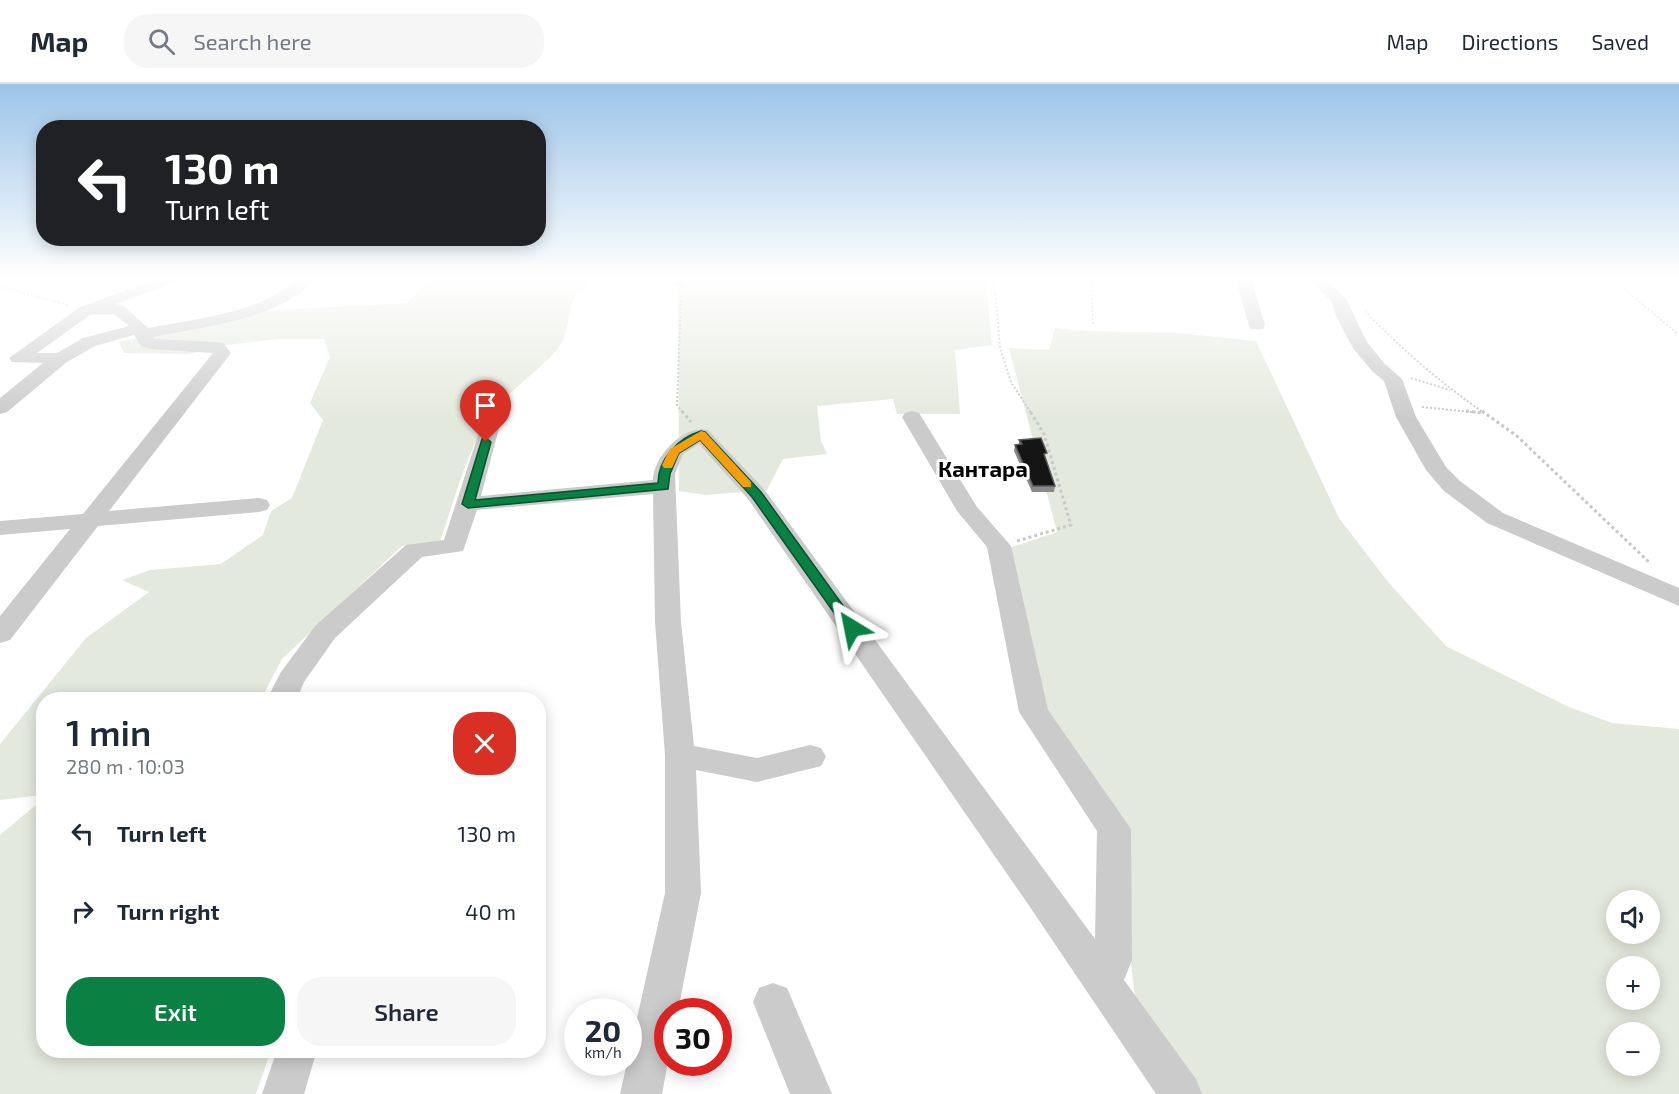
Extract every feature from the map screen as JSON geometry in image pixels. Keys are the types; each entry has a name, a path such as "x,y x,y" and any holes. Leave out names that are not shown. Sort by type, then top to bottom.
{"street":[{"path":"0,367 18,358 65,325"},
{"path":"0,634 222,352 217,347 209,346 151,344 135,325"},
{"path":"0,408 61,358 89,342 171,325"},
{"path":"1349,325 1359,344 1378,367 1389,375 1406,417 1437,470 1452,486 1495,518 1675,600"},
{"path":"18,358 61,358"},
{"path":"912,417 968,512 999,546 1034,712 1114,829 1113,960 1104,983"},
{"path":"285,692 291,679 325,632 415,550 454,546 491,421"},
{"path":"641,1094 683,893 680,755 668,621 664,474 674,451 701,434 756,494 1181,1094"},
{"path":"468,504 664,486"},
{"path":"0,528 260,505"},
{"path":"680,755 757,770 810,757"},
{"path":"773,1002 811,1094"},
{"path":"283,1094 294,1058"}],"path":[{"path":"680,325 677,405 701,434"},
{"path":"999,325 1002,356 1011,382 1044,434 1071,525 999,546"},
{"path":"1377,325 1454,391 1518,437 1654,567"},
{"path":"1667,325 1679,335"},
{"path":"1389,375 1420,380 1454,391"},
{"path":"1399,398 1422,407 1485,413"}],"shaded area":[{"path":"196,325 567,325 558,348 500,403 489,417 464,469 440,541 402,546 282,659 265,692 42,692 86,638 149,592 122,580 150,570 221,564 263,535 271,511 292,498 323,420 310,403 330,357 324,339 278,339 227,345 189,354 124,353 119,342"},
{"path":"678,325 990,325 992,345 955,350 960,414 897,414 893,399 817,406 821,441 827,454 783,459 767,490 706,495 679,491"},
{"path":"1055,328 1178,333 1256,341 1339,518 1388,582 1446,646 1569,707 1612,723 1679,729 1679,1094 1189,1094 1138,1020 1114,829 1041,705 1009,548 1057,532 1009,348 1049,350"},
{"path":"36,700 36,796 0,800 0,744"},
{"path":"36,805 36,1058 268,1058 256,1094 0,1094 0,835"}],"building":[{"path":"1041,438 1055,486 1033,486 1015,445 1022,444 1019,440"}],"slow traffic":[{"path":"668,465 674,451 701,434 747,484"}],"district":[{"name":"Кантара","path":"983,469"}],"route":[{"path":"486,442 468,504 664,486 664,474 674,451 701,434 756,494 852,628"}]}
